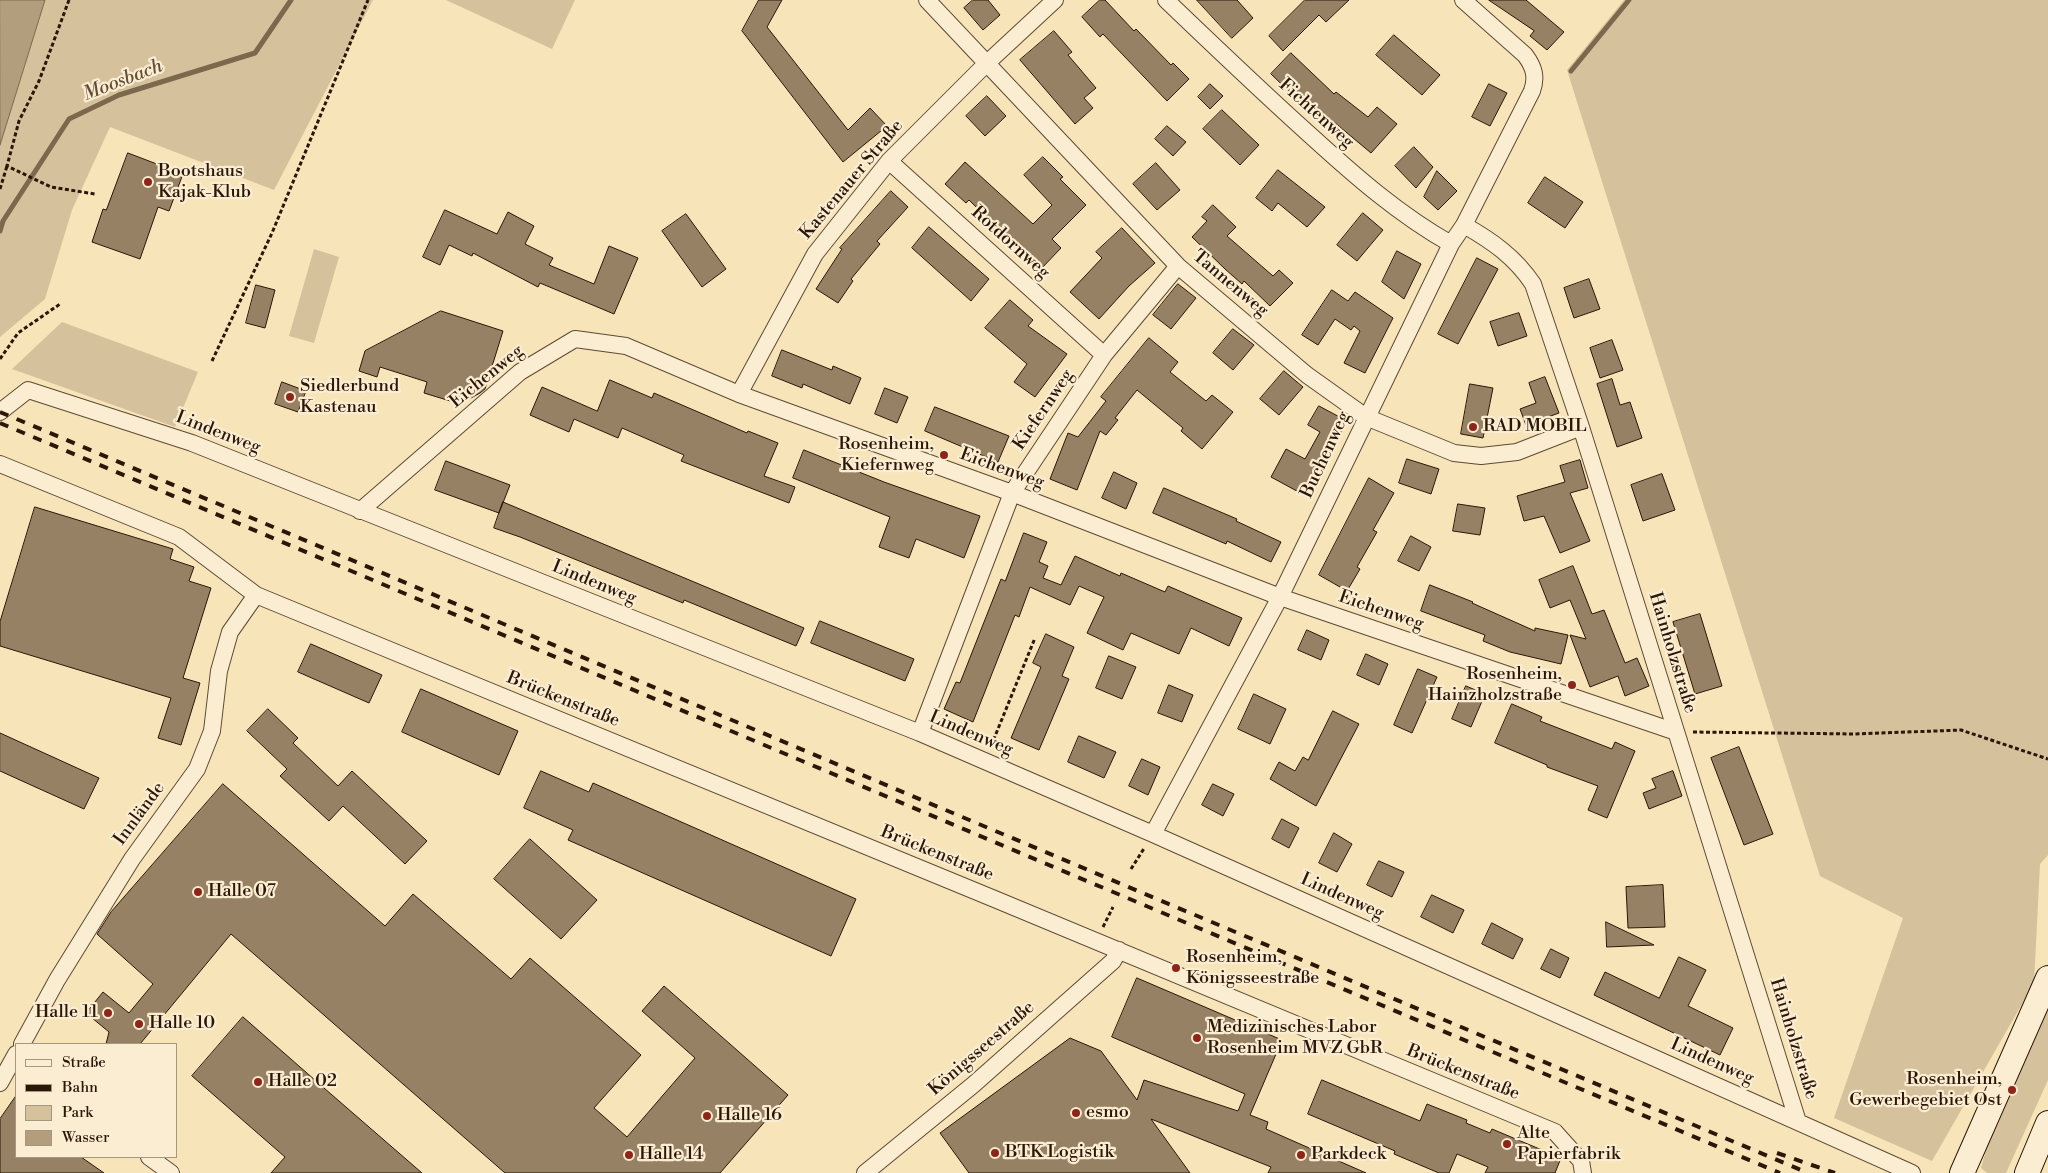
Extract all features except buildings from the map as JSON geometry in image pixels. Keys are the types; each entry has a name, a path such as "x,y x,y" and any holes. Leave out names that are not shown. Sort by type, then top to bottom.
{"main road":[{"path":"1962,1173 2048,978"},
{"path":"2027,1173 2048,1122"}],"street":[{"name":"Tannenweg","path":"927,0 1178,266 1307,374 1366,417 1454,453 1480,456 1517,452 1581,427"},
{"name":"Kastenauer Straße","path":"739,394 815,254 889,161 986,64 1055,0"},
{"name":"Fichtenweg","path":"1166,0 1252,84 1368,188 1425,229 1450,244"},
{"name":"Buchenweg","path":"1153,834 1280,597 1450,244 1464,226 1532,91 1534,75 1532,65 1525,55 1472,3"},
{"name":"Rotdornweg","path":"889,161 1104,355"},
{"name":"Hainholzstraße","path":"1464,226 1488,238 1509,255 1522,268 1533,284 1581,427 1798,1122"},
{"name":"Kiefernweg","path":"920,733 1012,494 1104,355 1178,266"},
{"name":"Eichenweg","path":"360,511 520,372 575,339 626,346 739,394 1012,494 1280,597 1676,732"},
{"name":"Lindenweg","path":"0,412 28,390 192,443 920,733 1153,834 1912,1173"},
{"path":"0,464 179,537 256,595"},
{"name":"Brückenstraße","path":"256,595 1119,950 1324,1038 1555,1132 1581,1161 1583,1173"},
{"name":"Innlände","path":"23,1043 57,980 132,859 197,769 212,731 218,671 230,632 256,595"},
{"name":"Königsseestraße","path":"865,1173 973,1084 1113,961 1119,950"},
{"name":"Innlände","path":"0,1083 15,1057"},
{"path":"150,1158 172,1173"}],"path":[{"path":"0,189 19,121 39,81 69,0"},
{"path":"212,361 272,233 368,0"},
{"path":"7,166 52,187 95,194"},
{"path":"0,359 18,333 60,304"},
{"path":"985,762 1036,638"},
{"path":"1676,732 1855,734 1961,730 2048,759"},
{"path":"1130,869 1153,834"},
{"path":"1096,941 1113,907"}],"green space":[{"path":"45,0 373,0 274,190 110,127 72,210 45,299 0,337 0,145"},
{"path":"446,0 575,0 552,49"},
{"path":"1624,0 2048,0 2048,855 2040,864 2034,983 1932,1161 1834,1118 1903,918 1820,876 1567,70"},
{"path":"314,249 339,257 314,343 289,336"},
{"path":"62,322 198,372 175,427 12,369"},
{"path":"2048,1006 2048,1080 2006,1173 1987,1173 1981,1168 1994,1122"}],"water":[{"path":"0,0 45,0 0,145"}],"waterway":[{"name":"Moosbach","path":"0,231 3,221 69,119 119,95 255,53 291,0"},
{"path":"1571,71 1629,0"}],"railway":[{"path":"0,412 1808,1173"},
{"path":"0,423 1780,1173"},
{"path":"1777,1153 1835,1173"}],"place":[{"name":"Bootshaus Kajak-Klub","path":"148,182"},
{"name":"Siedlerbund Kastenau","path":"290,397"},
{"name":"RAD MOBIL","path":"1473,427"},
{"name":"Rosenheim, Kiefernweg","path":"944,455"},
{"name":"Rosenheim, Hainzholzstraße","path":"1572,685"},
{"name":"Halle 07","path":"198,892"},
{"name":"Rosenheim, Königsseestraße","path":"1176,968"},
{"name":"Halle 11","path":"108,1013"},
{"name":"Halle 10","path":"139,1024"},
{"name":"Medizinisches Labor Rosenheim MVZ GbR","path":"1197,1038"},
{"name":"Halle 02","path":"258,1082"},
{"name":"Rosenheim, Gewerbegebiet Ost","path":"2012,1090"},
{"name":"esmo","path":"1076,1113"},
{"name":"Halle 16","path":"707,1116"},
{"name":"Alte Papierfabrik","path":"1507,1144"},
{"name":"BTK Logistik","path":"995,1153"},
{"name":"Halle 14","path":"629,1155"},
{"name":"Parkdeck","path":"1301,1155"}]}
